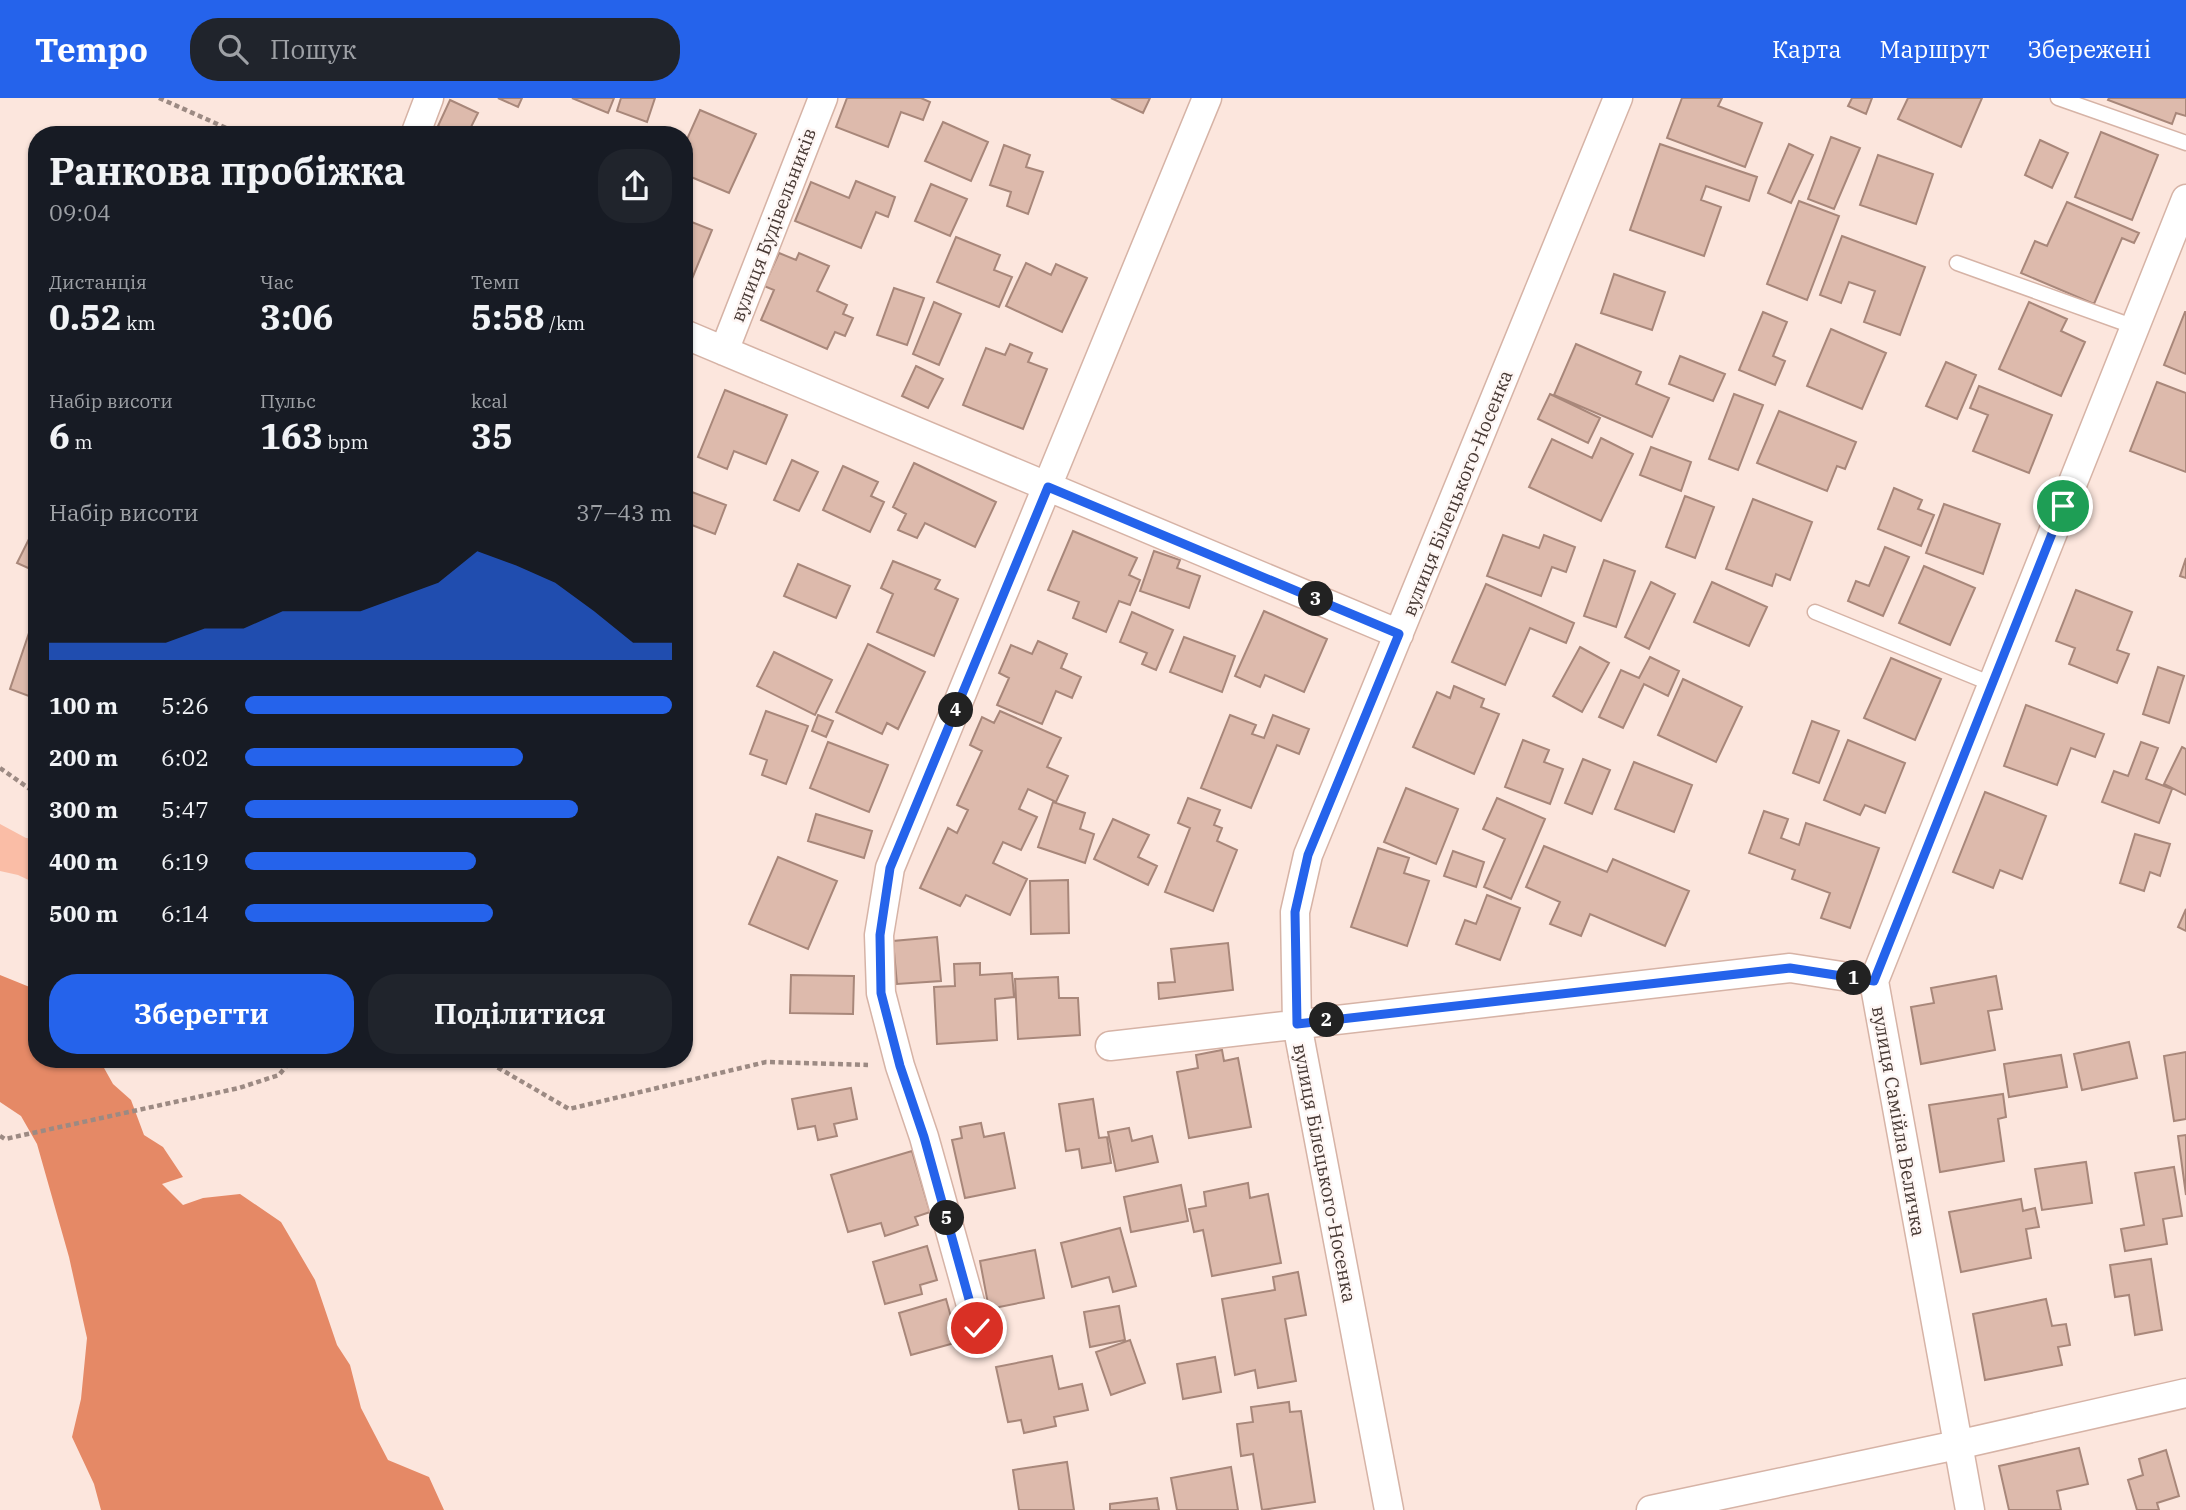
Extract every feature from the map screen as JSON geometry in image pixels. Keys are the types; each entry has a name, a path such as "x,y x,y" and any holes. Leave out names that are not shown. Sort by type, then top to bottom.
{"street":[{"path":"418,126 429,98"},
{"name":"вулиця Будівельників","path":"723,351 823,98"},
{"path":"977,1328 881,993 880,935 890,868 1207,98"},
{"name":"вулиця Білецького-Носенка","path":"1389,1510 1297,1024 1295,912 1308,855 1618,98"},
{"name":"вулиця Самійла Величка","path":"1969,1510 1874,981 2186,199"},
{"path":"693,338 1399,634"},
{"path":"1110,1046 1790,968 1874,981"},
{"path":"1651,1510 2186,1393"}],"lane":[{"path":"2058,98 2186,144"},
{"path":"1957,263 2134,327"},
{"path":"1815,612 1992,684"}],"path":[{"path":"159,98 222,126"},
{"path":"0,768 28,788"},
{"path":"498,1068 569,1109 765,1062 900,1066"},
{"path":"0,1136 5,1139 239,1088 279,1075 285,1068"}],"shaded area":[{"path":"0,824 28,838 28,880 0,871"},
{"path":"0,975 28,986 28,1068 104,1068 113,1084 131,1100 144,1135 163,1147 183,1177 162,1184 183,1205 203,1198 240,1194 281,1222 315,1280 337,1345 350,1365 361,1408 388,1460 429,1477 444,1510 101,1510 94,1484 72,1437 81,1399 87,1338 69,1257 37,1144 21,1116 0,1102"}],"building":[{"path":"498,98 522,98 518,107"},
{"path":"572,98 614,98 608,113"},
{"path":"621,98 655,98 647,122 617,111"},
{"path":"847,98 921,98 930,102 923,120 901,112 888,147 836,127"},
{"path":"1111,98 1150,98 1143,113"},
{"path":"1682,98 1722,98 1718,106 1762,123 1745,167 1667,138"},
{"path":"1852,98 1872,98 1866,114 1848,106"},
{"path":"1908,98 1982,98 1961,147 1898,119"},
{"path":"2186,98 2186,116 2176,113 2172,124 2108,100"},
{"path":"450,100 478,113 472,126 438,126"},
{"path":"700,110 756,134 729,193 693,178 693,126"},
{"path":"943,122 988,142 971,181 925,161"},
{"path":"2101,132 2158,155 2132,220 2075,197"},
{"path":"1831,137 1860,148 1834,209 1808,199"},
{"path":"2040,140 2068,153 2052,188 2025,175"},
{"path":"1660,144 1757,177 1749,201 1706,186 1701,200 1721,207 1704,256 1630,230"},
{"path":"1789,144 1813,155 1791,203 1768,193"},
{"path":"1004,145 1030,155 1026,167 1043,172 1028,214 1007,206 1011,192 990,185"},
{"path":"1878,155 1933,174 1916,224 1860,205"},
{"path":"856,181 895,197 888,217 876,212 861,248 795,221 811,182 849,198"},
{"path":"931,184 967,199 950,236 915,221"},
{"path":"1799,201 1839,216 1807,300 1767,284"},
{"path":"2067,202 2139,233 2134,243 2122,238 2094,304 2021,273 2035,241 2047,246"},
{"path":"693,223 712,230 693,276"},
{"path":"1842,236 1925,267 1900,335 1864,322 1875,291 1849,282 1841,303 1820,295"},
{"path":"956,237 1000,255 994,270 1012,277 999,307 937,282"},
{"path":"779,253 796,260 799,253 829,266 817,291 847,305 843,314 853,318 845,336 835,332 827,349 761,320 774,290 764,286"},
{"path":"1026,263 1051,275 1056,264 1087,278 1062,332 1006,306"},
{"path":"1614,274 1665,292 1652,330 1601,313"},
{"path":"894,288 924,298 907,345 877,335"},
{"path":"934,302 961,314 939,365 913,354"},
{"path":"2029,302 2067,319 2061,331 2085,342 2061,396 1999,369"},
{"path":"1763,312 1787,322 1773,356 1785,361 1775,385 1739,370"},
{"path":"2186,312 2186,374 2164,365"},
{"path":"1831,329 1886,353 1862,409 1807,386"},
{"path":"1010,344 1032,353 1028,362 1047,369 1023,429 963,405 986,348 1005,355"},
{"path":"1576,344 1641,372 1636,384 1669,398 1652,437 1554,395"},
{"path":"1680,356 1725,374 1713,401 1669,384"},
{"path":"1946,362 1976,375 1957,419 1926,406"},
{"path":"916,366 943,379 928,408 902,396"},
{"path":"2157,382 2186,393 2186,472 2130,451"},
{"path":"1979,386 2052,415 2029,473 1973,451 1988,415 1970,408"},
{"path":"725,390 787,415 766,464 734,451 727,469 698,457"},
{"path":"1550,394 1600,418 1588,443 1538,419"},
{"path":"1734,394 1763,405 1738,470 1709,459"},
{"path":"1779,411 1856,442 1845,469 1837,466 1827,491 1757,463"},
{"path":"1601,438 1633,454 1601,521 1529,487 1552,439 1592,458"},
{"path":"1651,447 1691,462 1681,491 1640,475"},
{"path":"792,460 818,472 799,511 774,500"},
{"path":"914,463 996,502 975,547 925,523 917,538 898,530 906,514 893,507"},
{"path":"843,466 878,482 871,496 884,502 870,532 823,510"},
{"path":"1894,488 1922,500 1918,509 1934,515 1921,546 1878,529"},
{"path":"693,492 726,505 715,534 693,525"},
{"path":"1685,496 1714,507 1695,558 1666,547"},
{"path":"1753,499 1812,522 1790,580 1776,574 1772,586 1726,569"},
{"path":"1944,504 2000,524 1983,574 1926,553"},
{"path":"1073,531 1137,558 1129,575 1140,580 1130,605 1119,601 1106,632 1073,618 1079,602 1048,590"},
{"path":"1503,535 1539,548 1544,535 1575,547 1566,572 1552,567 1541,596 1487,576"},
{"path":"28,541 28,568 17,563"},
{"path":"1885,547 1909,557 1883,616 1848,601 1856,581 1869,586"},
{"path":"1154,551 1180,560 1177,568 1200,576 1189,608 1140,591"},
{"path":"2186,558 2186,578 2180,576"},
{"path":"1604,560 1635,571 1616,627 1584,616"},
{"path":"893,561 940,580 935,589 958,599 934,656 877,632 893,594 881,588"},
{"path":"798,564 850,586 836,618 784,596"},
{"path":"1924,566 1975,588 1950,645 1899,623"},
{"path":"1651,582 1675,594 1649,649 1625,637"},
{"path":"1712,582 1767,607 1749,646 1694,622"},
{"path":"1486,584 1574,623 1566,643 1530,628 1505,685 1452,662"},
{"path":"2076,590 2132,612 2117,650 2129,654 2117,683 2069,664 2075,648 2056,641"},
{"path":"1264,611 1327,639 1304,692 1265,675 1260,687 1235,676"},
{"path":"1132,612 1173,630 1156,670 1142,664 1147,653 1120,642"},
{"path":"28,636 28,696 10,689"},
{"path":"1184,637 1235,656 1222,692 1170,672"},
{"path":"1038,641 1067,654 1061,668 1081,677 1072,698 1056,691 1042,724 997,705 1009,678 999,673 1011,645 1032,654"},
{"path":"868,644 925,672 898,729 887,723 882,734 836,712"},
{"path":"1580,647 1609,663 1582,712 1553,696"},
{"path":"774,652 832,680 815,715 757,686"},
{"path":"1650,657 1679,671 1668,696 1644,684 1623,728 1599,717 1621,670 1639,678"},
{"path":"1891,658 1941,679 1915,740 1864,718"},
{"path":"2158,667 2184,676 2169,723 2143,714"},
{"path":"1683,679 1742,707 1716,762 1658,735"},
{"path":"1454,686 1484,699 1481,707 1499,714 1474,774 1413,747 1437,692 1450,698"},
{"path":"2026,705 2104,734 2095,757 2071,748 2057,785 2004,766"},
{"path":"766,711 808,726 786,784 762,775 767,760 750,754"},
{"path":"1000,711 1061,738 1047,767 1068,776 1056,802 1028,789 1019,809 1037,817 1021,850 1003,842 993,863 1027,879 1010,915 966,895 960,906 920,888 948,828 957,833 968,810 957,805 982,751 970,745 982,717 994,723"},
{"path":"818,715 833,721 826,737 812,731"},
{"path":"1230,715 1256,725 1252,734 1264,738 1273,715 1309,729 1299,754 1277,745 1251,808 1201,788"},
{"path":"1812,721 1839,731 1819,783 1793,773"},
{"path":"1523,740 1549,750 1544,762 1563,769 1550,804 1505,787"},
{"path":"1848,740 1905,763 1885,813 1865,805 1860,815 1824,800"},
{"path":"828,742 888,765 869,812 810,788"},
{"path":"2141,742 2158,748 2146,779 2172,789 2159,823 2102,802 2114,771 2128,776"},
{"path":"2182,747 2186,749 2186,795 2164,784"},
{"path":"1583,759 1610,770 1592,814 1565,803"},
{"path":"1634,762 1692,785 1674,832 1615,809"},
{"path":"1406,788 1458,809 1436,864 1384,842"},
{"path":"1985,792 2046,816 2022,879 2000,870 1993,888 1953,872"},
{"path":"1188,798 1220,810 1214,825 1222,828 1217,841 1237,850 1213,911 1165,892 1190,828 1178,823"},
{"path":"1497,798 1545,819 1511,899 1484,887 1505,839 1483,829"},
{"path":"1053,802 1085,813 1080,829 1094,834 1085,863 1038,847"},
{"path":"1764,811 1788,819 1781,838 1799,845 1806,823 1879,848 1850,928 1821,918 1830,893 1792,879 1795,870 1749,853"},
{"path":"816,814 872,831 864,858 808,841"},
{"path":"1113,819 1149,835 1138,857 1157,866 1148,885 1094,859"},
{"path":"2135,834 2170,844 2160,876 2150,872 2144,891 2120,883"},
{"path":"1544,846 1607,872 1613,859 1689,891 1665,946 1590,914 1581,936 1550,924 1560,902 1526,887"},
{"path":"1378,848 1409,858 1404,873 1429,881 1407,946 1351,927"},
{"path":"1453,851 1484,862 1476,887 1444,876"},
{"path":"778,857 837,881 808,949 749,924"},
{"path":"1068,880 1069,933 1031,934 1030,881"},
{"path":"1487,895 1520,908 1500,960 1456,944 1465,920 1476,924"},
{"path":"2186,909 2186,931 2178,927"},
{"path":"937,937 941,981 897,984 893,941"},
{"path":"1228,943 1233,990 1159,999 1158,983 1175,982 1171,949"},
{"path":"980,963 980,975 1012,973 1014,997 995,999 997,1040 937,1044 934,987 955,986 954,964"},
{"path":"791,975 854,976 853,1014 790,1013"},
{"path":"1996,976 2002,1009 1988,1011 1995,1050 1921,1064 1911,1007 1934,1003 1931,988"},
{"path":"1058,977 1059,998 1078,998 1080,1035 1018,1039 1015,979"},
{"path":"2129,1042 2137,1078 2082,1090 2074,1054"},
{"path":"1222,1050 1224,1061 1238,1058 1251,1127 1189,1138 1177,1072 1198,1068 1196,1055"},
{"path":"2186,1052 2186,1119 2174,1121 2164,1056"},
{"path":"2061,1055 2067,1087 2009,1097 2004,1064"},
{"path":"851,1088 857,1119 834,1124 837,1136 818,1140 815,1126 798,1129 792,1099"},
{"path":"2003,1094 2006,1117 1998,1119 2004,1161 1940,1172 1929,1105"},
{"path":"1093,1099 1099,1138 1107,1137 1111,1163 1082,1168 1079,1149 1066,1151 1059,1104"},
{"path":"981,1123 984,1137 1004,1133 1015,1188 965,1198 952,1140 962,1138 960,1127"},
{"path":"1129,1128 1132,1141 1152,1136 1158,1162 1116,1171 1108,1132"},
{"path":"2186,1135 2186,1195 2178,1136"},
{"path":"912,1151 930,1212 915,1217 918,1225 885,1236 881,1223 848,1232 831,1175"},
{"path":"2086,1162 2092,1203 2042,1210 2035,1169"},
{"path":"2174,1167 2182,1216 2163,1219 2167,1244 2125,1251 2121,1229 2144,1225 2135,1173"},
{"path":"1248,1183 1250,1198 1268,1194 1281,1263 1212,1276 1203,1230 1194,1232 1189,1209 1206,1206 1204,1192"},
{"path":"1181,1185 1188,1221 1131,1232 1124,1197"},
{"path":"2021,1199 2023,1211 2035,1208 2039,1227 2026,1229 2031,1258 1961,1272 1949,1212"},
{"path":"1120,1228 1136,1286 1113,1292 1109,1277 1072,1287 1061,1243"},
{"path":"927,1246 937,1280 920,1285 922,1294 885,1304 873,1262"},
{"path":"1035,1250 1044,1298 989,1309 980,1261"},
{"path":"2151,1259 2162,1330 2135,1335 2129,1295 2115,1297 2110,1265"},
{"path":"1298,1272 1306,1315 1285,1319 1296,1381 1258,1388 1255,1370 1235,1375 1222,1299 1275,1290 1273,1277"},
{"path":"946,1299 958,1342 911,1355 899,1313"},
{"path":"2046,1299 2052,1326 2066,1324 2070,1345 2058,1347 2062,1365 1985,1380 1973,1314"},
{"path":"1119,1306 1125,1340 1090,1347 1084,1312"},
{"path":"1130,1340 1145,1383 1111,1395 1096,1352"},
{"path":"1052,1356 1059,1389 1082,1384 1088,1410 1054,1417 1056,1426 1024,1433 1021,1420 1008,1422 996,1367"},
{"path":"1215,1357 1221,1392 1183,1399 1177,1364"},
{"path":"1289,1402 1290,1412 1301,1411 1315,1502 1262,1510 1253,1454 1241,1456 1237,1424 1253,1422 1251,1407"},
{"path":"2079,1448 2088,1484 2057,1491 2061,1510 2009,1510 1999,1466"},
{"path":"2166,1450 2179,1496 2157,1503 2159,1510 2137,1510 2128,1480 2143,1475 2139,1459"},
{"path":"1067,1462 1074,1510 1019,1510 1013,1470"},
{"path":"1231,1467 1238,1510 1177,1510 1171,1478"},
{"path":"1157,1498 1159,1510 1110,1510 1110,1504"}],"route":[{"path":"977,1328 881,993 880,935 890,868 1048,487 1399,634 1308,855 1295,912 1297,1024 1790,968 1874,981 2063,506"}]}
